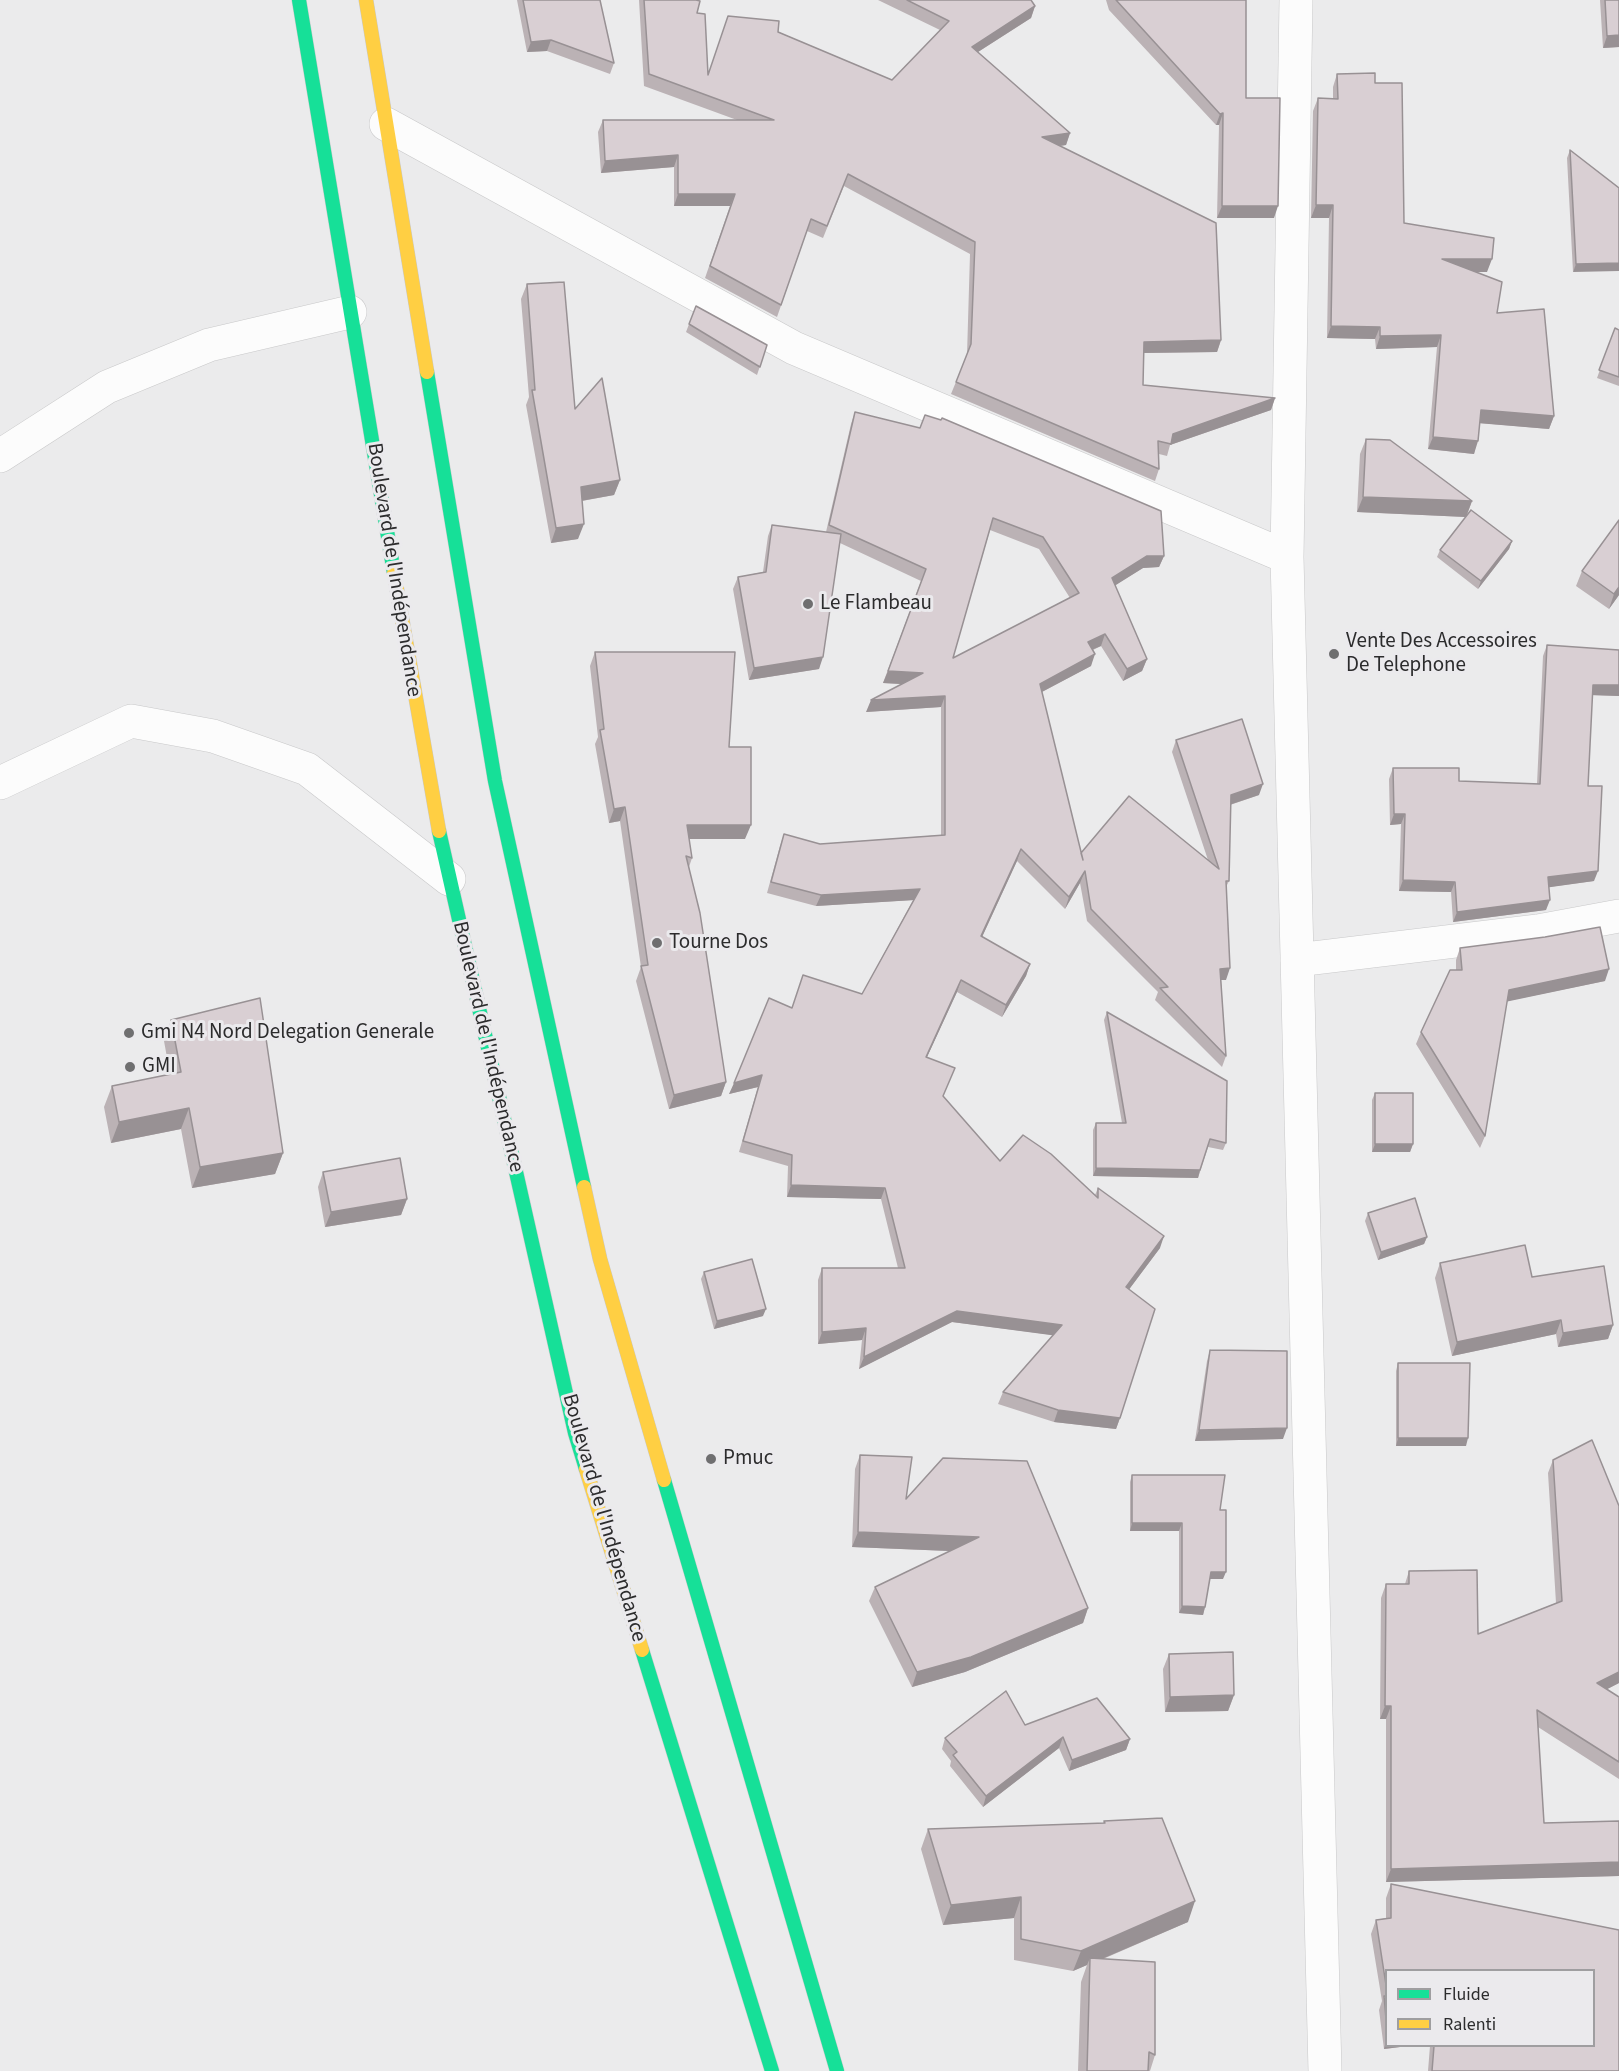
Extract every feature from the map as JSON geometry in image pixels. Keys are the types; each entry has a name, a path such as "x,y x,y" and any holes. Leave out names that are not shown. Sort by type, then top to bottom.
{"main road":[{"name":"Boulevard de l'Indépendance","path":"298,0 430,792 575,1433 772,2071"},
{"path":"366,0 495,781 600,1259 837,2071"}],"street":[{"path":"1296,0 1287,558 1325,2071"},
{"path":"386,124 794,348 1287,558"},
{"path":"0,456 107,387 208,345 350,312"},
{"path":"0,783 130,721 213,735 307,770 449,879"},
{"path":"1297,960 1538,930 1619,916"}],"building":[{"path":"523,0 600,0 614,63 551,40 531,42"},
{"path":"644,0 700,1 697,13 705,14 708,75 728,16 779,21 778,32 892,80 949,21 907,0 1031,0 1035,6 972,47 1070,133 1042,137 1216,223 1221,340 1144,342 1143,385 1275,398 1173,434 1171,444 1158,441 1159,469 956,382 971,344 975,242 848,174 827,226 811,219 781,305 710,266 735,194 678,194 678,155 605,161 603,120 774,120 649,74"},
{"path":"1116,0 1246,0 1246,98 1280,98 1278,206 1222,206 1223,113 1220,114"},
{"path":"1605,0 1619,0 1619,35 1607,36"},
{"path":"1375,73 1375,83 1402,83 1404,223 1494,238 1492,259 1442,259 1502,282 1497,313 1544,309 1554,416 1481,410 1478,441 1433,437 1441,335 1380,336 1380,327 1331,326 1333,205 1316,205 1318,98 1338,99 1337,74"},
{"path":"1570,150 1619,188 1619,263 1576,264"},
{"path":"564,282 575,409 602,378 620,480 581,487 584,524 556,528 532,390 535,390 527,284"},
{"path":"696,306 767,345 760,367 689,324"},
{"path":"1615,328 1619,330 1619,377 1599,370"},
{"path":"855,412 920,428 925,415 941,420 942,418 1161,511 1164,556 1147,556 1112,578 1147,659 1127,669 1105,634 1088,642 1095,654 1040,684 1081,853 1129,796 1219,869 1176,740 1242,719 1263,784 1231,795 1229,881 1226,881 1230,968 1220,969 1226,1056 1160,988 1168,987 1091,909 1085,871 1069,897 1021,849 981,936 1030,964 1006,1005 961,980 926,1057 955,1068 943,1096 1000,1161 1023,1135 1051,1154 1098,1198 1098,1188 1164,1236 1126,1287 1155,1309 1120,1418 1058,1410 1003,1392 1062,1325 957,1311 864,1357 866,1328 822,1332 822,1268 905,1268 885,1188 791,1185 792,1155 743,1141 762,1075 734,1083 769,998 792,1008 803,975 862,994 920,889 821,895 771,882 784,834 820,844 945,835 945,696 871,700 923,673 888,671 926,569 829,525","holes":["993,518 1043,537 1079,593 953,658"]},
{"path":"1366,439 1390,440 1472,501 1363,497"},
{"path":"1471,510 1512,541 1481,581 1440,550"},
{"path":"1619,520 1619,587 1614,594 1582,571"},
{"path":"772,525 841,534 823,657 754,668 738,577 766,572"},
{"path":"1547,645 1619,650 1619,685 1593,685 1588,786 1602,786 1598,871 1548,877 1550,900 1457,912 1455,882 1403,880 1405,814 1394,814 1393,768 1459,768 1459,781 1540,784"},
{"path":"595,652 735,652 729,747 751,747 751,825 687,825 692,858 686,856 700,913 726,1082 674,1095 641,966 648,965 625,807 614,809 600,730 604,729"},
{"path":"1600,927 1609,969 1509,990 1485,1136 1421,1032 1450,970 1462,970 1460,948"},
{"path":"260,998 283,1153 200,1167 189,1108 119,1122 112,1086 181,1072 171,1020"},
{"path":"1107,1012 1227,1081 1226,1143 1210,1139 1200,1170 1096,1168 1096,1123 1126,1123"},
{"path":"1375,1093 1413,1093 1413,1144 1375,1144"},
{"path":"400,1158 407,1199 331,1212 323,1172"},
{"path":"1415,1198 1427,1237 1381,1252 1368,1213"},
{"path":"1525,1245 1532,1277 1604,1266 1613,1325 1563,1333 1561,1320 1457,1342 1440,1263"},
{"path":"752,1259 766,1309 717,1321 704,1272"},
{"path":"1210,1350 1287,1351 1287,1428 1199,1430"},
{"path":"1398,1363 1470,1363 1468,1438 1398,1438"},
{"path":"1592,1440 1619,1506 1619,1672 1597,1683 1619,1697 1619,1762 1537,1710 1544,1823 1619,1821 1619,1862 1391,1869 1391,1706 1385,1706 1386,1584 1409,1584 1409,1571 1477,1570 1478,1634 1562,1601 1553,1460"},
{"path":"860,1455 912,1457 906,1499 943,1458 1027,1461 1088,1608 971,1657 917,1672 875,1587 979,1537 858,1532"},
{"path":"1132,1475 1225,1475 1220,1510 1226,1510 1226,1572 1211,1572 1205,1607 1182,1606 1182,1523 1132,1523"},
{"path":"1233,1652 1234,1695 1170,1697 1169,1654"},
{"path":"1006,1691 1025,1725 1097,1698 1130,1739 1072,1760 1063,1737 986,1796 953,1755 957,1752 945,1738"},
{"path":"1162,1818 1195,1901 1081,1951 1021,1939 1021,1897 951,1905 928,1829 1105,1823 1104,1821"},
{"path":"1391,1884 1619,1930 1619,2071 1432,2071 1434,2047 1595,2047 1595,1969 1385,1969 1385,1978 1376,1920 1391,1918"},
{"path":"1090,1958 1155,1962 1155,2055 1149,2052 1148,2071 1087,2071"}],"traffic: fast":[{"path":"299,0 394,573"},
{"path":"427,372 495,781 584,1187"},
{"path":"439,831 575,1433 586,1469"},
{"path":"664,1480 837,2071"},
{"path":"642,1650 772,2071"}],"traffic: slow":[{"path":"366,0 427,372"},
{"path":"394,573 439,831"},
{"path":"584,1187 600,1259 664,1480"},
{"path":"586,1469 642,1650"}],"place":[{"name":"Le Flambeau","path":"808,604"},
{"name":"Vente Des Accessoires De Telephone","path":"1334,654"},
{"name":"Tourne Dos","path":"657,943"},
{"name":"Gmi N4 Nord Delegation Generale","path":"129,1033"},
{"name":"GMI","path":"130,1067"},
{"name":"Pmuc","path":"711,1459"}]}
